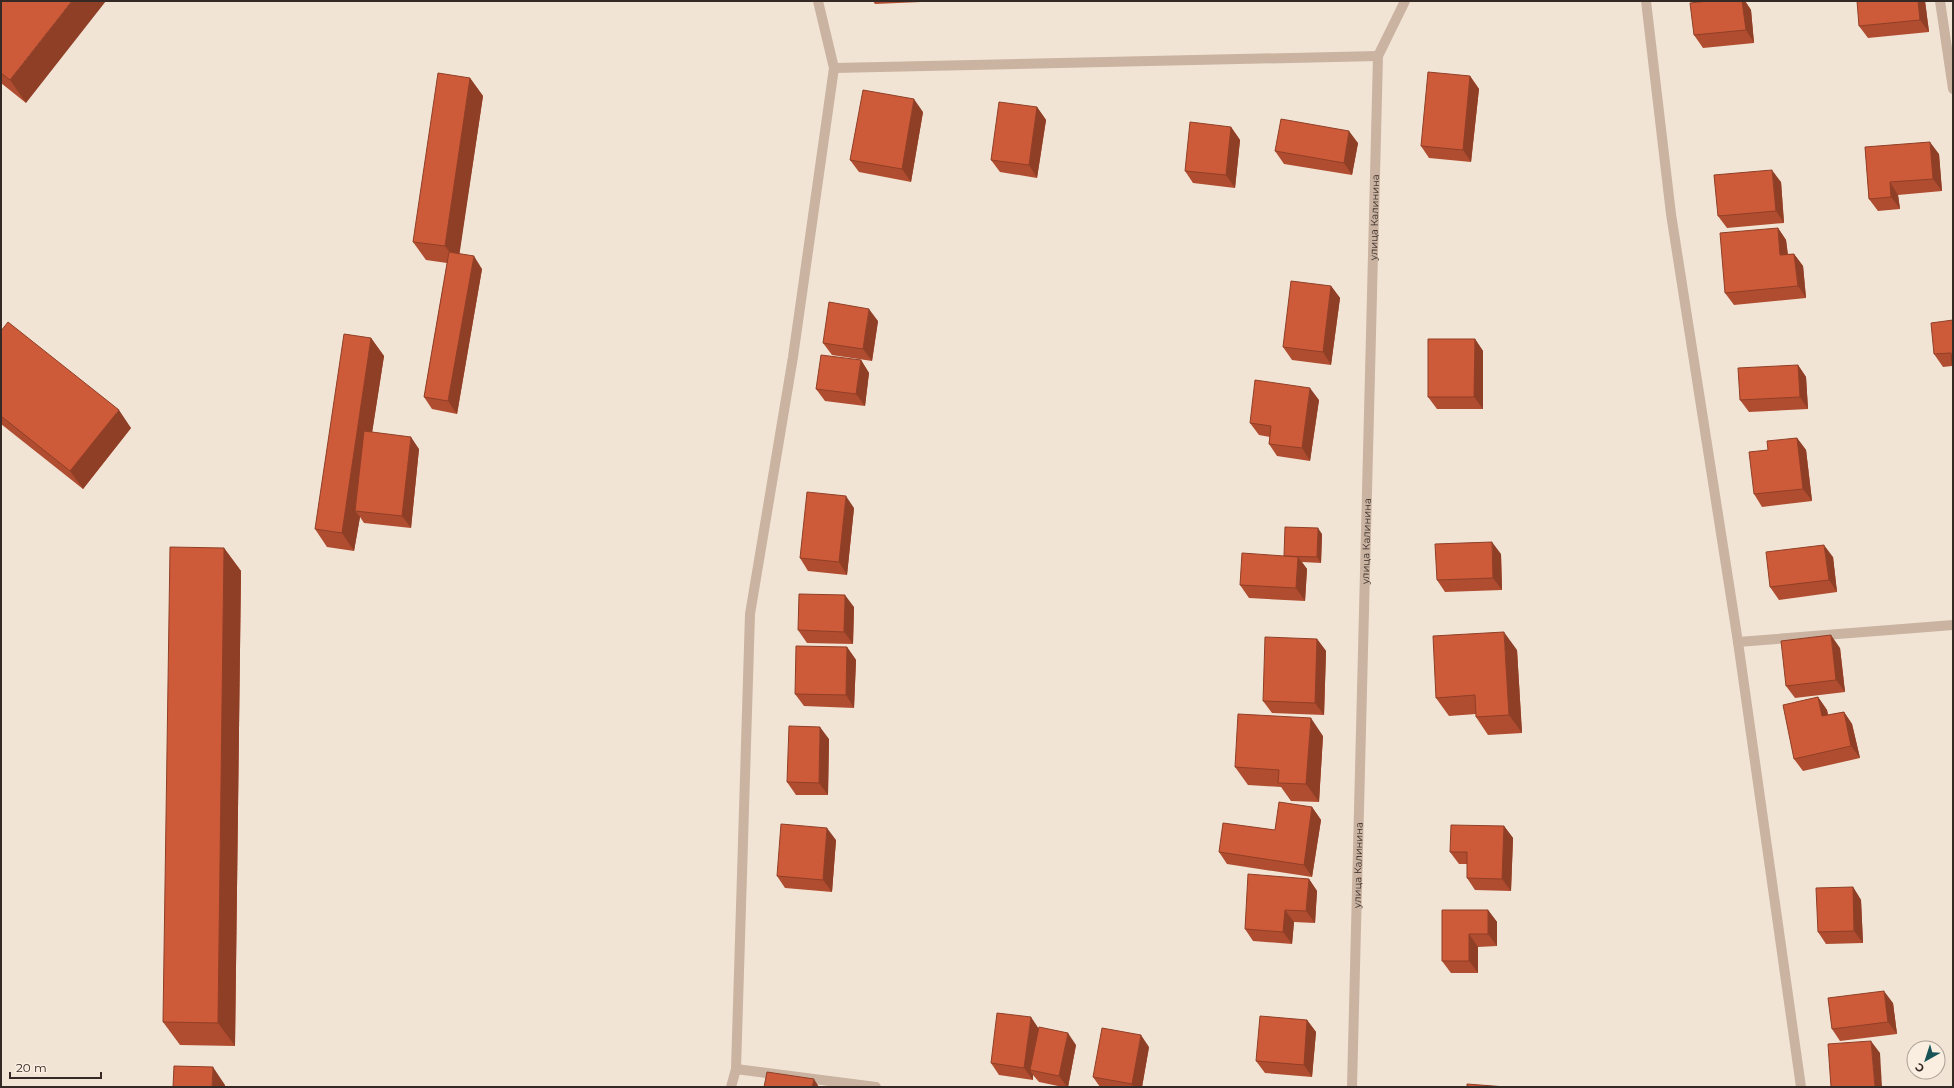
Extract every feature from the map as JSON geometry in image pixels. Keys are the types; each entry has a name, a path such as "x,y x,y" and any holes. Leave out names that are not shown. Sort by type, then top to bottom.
{"street":[{"path":"731,1087 736,1069 750,614 794,349 834,68 818,1"},
{"name":"улица Калинина","path":"1352,1087 1378,56 1405,1"},
{"path":"1646,1 1671,214 1738,642 1801,1087"},
{"path":"1940,1 1953,89"},
{"path":"834,68 1378,56"},
{"path":"1738,642 1953,625"},
{"path":"736,1069 876,1087"}],"building":[{"path":"1,1 72,1 10,80 1,73"},
{"path":"1708,1 1742,1 1746,30 1694,35 1690,3"},
{"path":"1857,1 1918,1 1920,20 1859,26"},
{"path":"1428,72 1470,76 1463,150 1421,146"},
{"path":"438,73 470,78 445,246 413,242"},
{"path":"863,90 914,99 902,169 850,160"},
{"path":"999,102 1037,107 1029,165 991,160"},
{"path":"1281,119 1349,131 1344,163 1275,151"},
{"path":"1190,122 1231,127 1226,175 1185,171"},
{"path":"1930,142 1933,179 1890,182 1891,197 1869,199 1865,147"},
{"path":"1772,170 1776,211 1718,216 1714,175"},
{"path":"1778,228 1780,255 1794,254 1798,286 1725,293 1720,233"},
{"path":"449,252 474,256 448,401 424,397"},
{"path":"1291,281 1331,286 1323,352 1283,347"},
{"path":"829,302 869,309 863,349 823,343"},
{"path":"1953,320 1953,371 1951,353 1934,354 1931,323"},
{"path":"8,322 119,410 70,471 1,416 1,331"},
{"path":"344,334 371,338 342,533 315,529"},
{"path":"1428,339 1475,339 1474,397 1428,397"},
{"path":"821,355 861,360 856,394 816,389"},
{"path":"1798,365 1800,397 1740,400 1738,368"},
{"path":"1255,380 1310,388 1302,448 1269,444 1271,426 1250,423"},
{"path":"364,431 411,437 402,516 355,511"},
{"path":"1797,438 1803,489 1754,494 1749,452 1768,450 1767,441"},
{"path":"807,492 846,496 839,562 800,558"},
{"path":"1285,527 1318,528 1317,557 1284,556"},
{"path":"1492,542 1493,578 1437,580 1435,544"},
{"path":"1824,545 1829,580 1770,587 1766,552"},
{"path":"170,547 224,548 218,1023 163,1022"},
{"path":"1242,553 1298,557 1296,588 1240,585"},
{"path":"799,594 845,595 844,632 798,630"},
{"path":"1504,632 1509,715 1476,717 1475,695 1436,698 1433,636"},
{"path":"1831,635 1836,680 1786,686 1781,641"},
{"path":"1265,637 1317,639 1315,703 1263,701"},
{"path":"796,646 847,647 846,695 795,694"},
{"path":"1818,697 1822,716 1844,712 1851,746 1794,759 1783,705"},
{"path":"1238,714 1311,718 1306,784 1278,783 1279,770 1235,767"},
{"path":"789,726 820,727 819,783 787,782"},
{"path":"1279,802 1312,807 1304,865 1219,852 1223,823 1275,830"},
{"path":"781,824 827,828 823,880 777,876"},
{"path":"1451,825 1504,826 1502,879 1467,878 1467,852 1450,852"},
{"path":"1248,874 1309,879 1306,911 1285,910 1283,932 1245,929"},
{"path":"1853,887 1854,931 1818,932 1816,888"},
{"path":"1442,910 1488,910 1488,934 1469,934 1469,961 1442,961"},
{"path":"1884,991 1888,1022 1832,1029 1828,998"},
{"path":"997,1013 1031,1017 1024,1068 991,1063"},
{"path":"1260,1016 1307,1020 1304,1065 1256,1061"},
{"path":"1039,1027 1068,1033 1059,1076 1030,1070"},
{"path":"1102,1028 1141,1035 1132,1084 1093,1077"},
{"path":"1871,1041 1875,1087 1831,1087 1828,1044"},
{"path":"174,1066 213,1067 212,1087 173,1087"},
{"path":"767,1072 814,1079 812,1087 764,1087"},
{"path":"1467,1084 1506,1087 1467,1087"}]}
